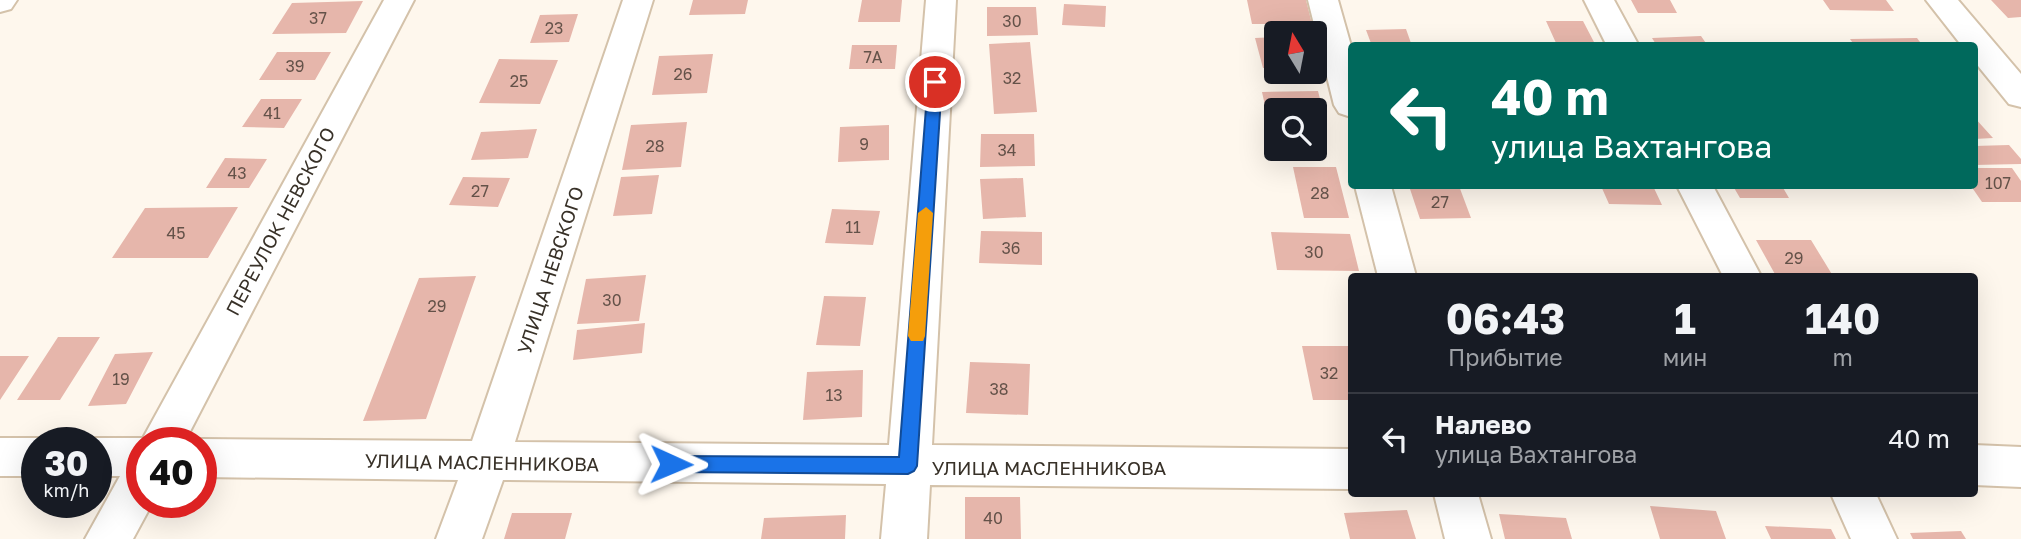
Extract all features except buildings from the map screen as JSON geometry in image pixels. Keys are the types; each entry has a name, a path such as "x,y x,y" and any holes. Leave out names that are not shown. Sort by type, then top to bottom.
{"street":[{"name":"ПЕРЕУЛОК НЕВСКОГО","path":"171,427 398,0"},
{"name":"УЛИЦА НЕВСКОГО","path":"459,539 487,462 638,0"},
{"path":"904,539 941,0"},
{"path":"1322,0 1348,94"},
{"path":"1599,0 1620,42"},
{"path":"1941,0 1976,42"},
{"path":"1978,44 2021,96"},
{"path":"1374,189 1396,273"},
{"path":"1697,189 1740,273"},
{"path":"0,457 21,457"},
{"name":"УЛИЦА МАСЛЕННИКОВА","path":"217,458 1348,469"},
{"path":"1978,465 2021,467"},
{"path":"1457,497 1468,539"},
{"path":"1854,497 1874,539"},
{"path":"108,539 126,507"}],"slow traffic":[{"path":"917,336 926,213"}],"route":[{"path":"671,464 908,466 935,82"}]}
